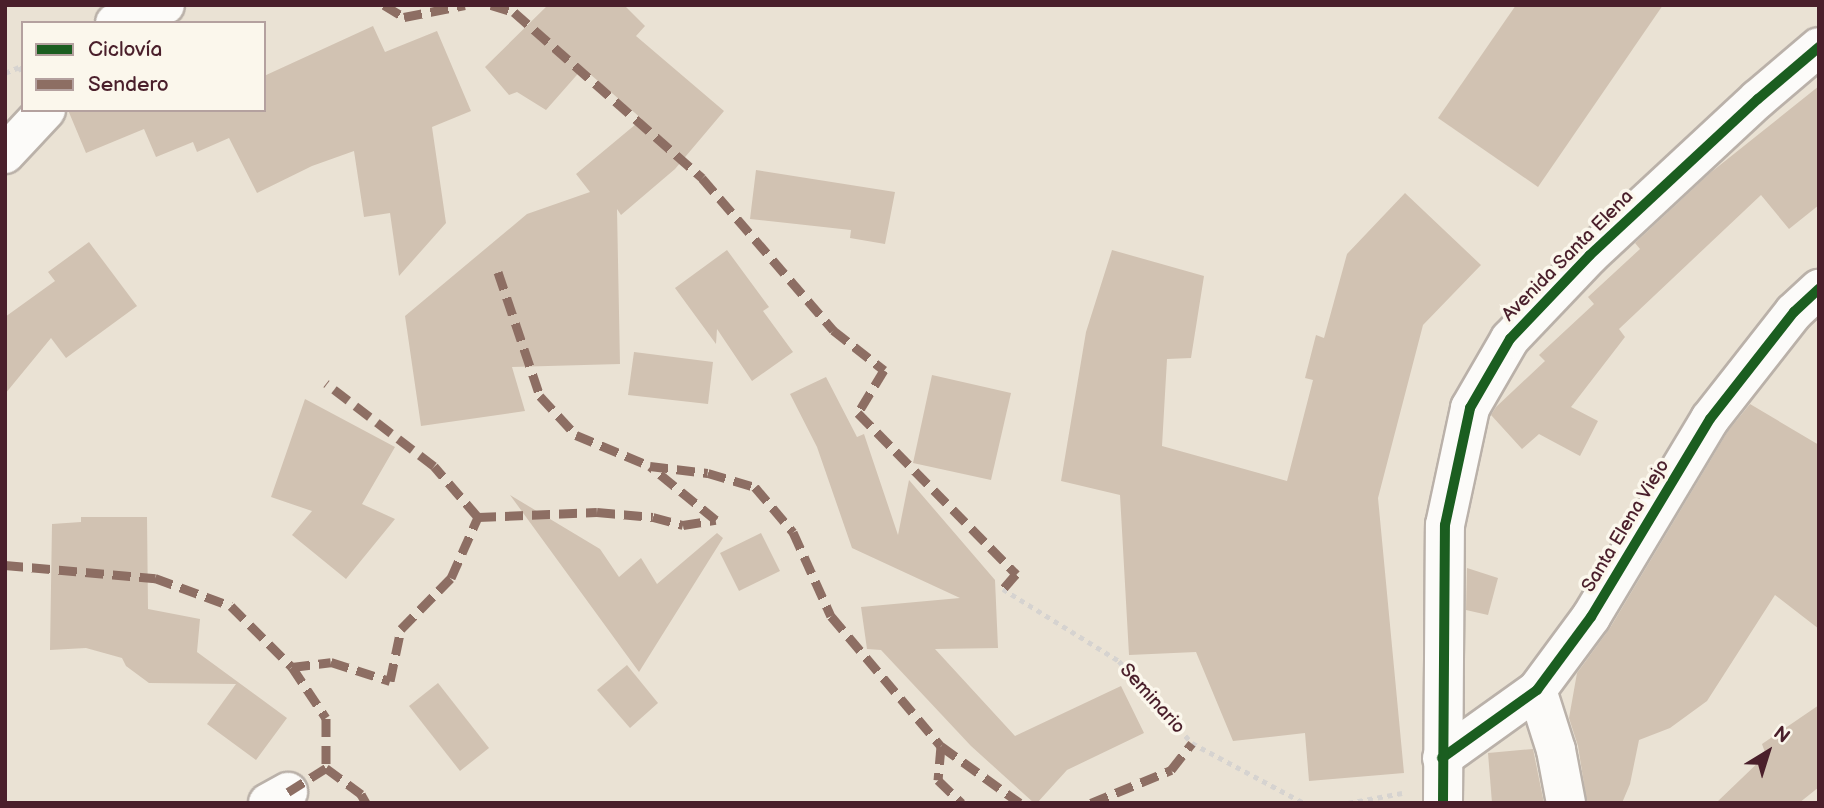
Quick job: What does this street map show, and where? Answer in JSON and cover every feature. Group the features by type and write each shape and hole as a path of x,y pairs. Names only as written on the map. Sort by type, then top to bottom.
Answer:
{"street":[{"path":"96,5 107,21"},
{"path":"121,21 165,5"},
{"name":"Avenida Santa Elena","path":"1442,782 1445,525 1470,408 1510,339 1590,255 1758,99 1819,47"},
{"path":"5,154 44,112"},
{"name":"Santa Elena Viejo","path":"1442,782 1537,690 1591,617 1710,419 1794,312 1819,289"},
{"path":"1537,690 1556,750 1566,803"}],"path":[{"path":"5,73 19,67 21,70"},
{"path":"1348,803 1442,782"}],"building":[{"path":"548,5 624,5 645,26 636,36 724,111 675,169 621,215 617,209 620,364 512,367 525,411 421,426 405,316 527,214 590,192 576,174 642,119 583,68 546,110 517,92 509,95 485,67"},
{"path":"1516,5 1663,5 1538,187 1438,118"},
{"path":"373,26 385,52 437,31 471,111 432,127 446,223 399,276 390,213 364,217 354,151 312,166 257,193 229,138 197,152 193,142 156,157 144,129 86,153 69,112 266,112 266,75"},
{"path":"1819,86 1819,205 1789,229 1761,195 1619,329 1625,337 1571,407 1598,421 1580,456 1539,434 1522,449 1491,415 1496,407 1545,361 1539,355 1594,304 1588,297 1640,249 1635,243 1710,173"},
{"path":"756,170 895,192 885,244 850,238 851,230 750,219"},
{"path":"1405,193 1481,265 1423,325 1378,498 1404,773 1309,781 1305,733 1233,741 1196,652 1129,655 1120,495 1061,481 1086,332 1112,250 1204,276 1191,358 1167,359 1162,446 1287,481 1313,380 1305,378 1316,335 1324,338 1347,254"},
{"path":"89,242 137,306 66,358 51,338 5,394 5,317 55,281 48,272"},
{"path":"727,250 769,307 763,311 793,352 752,381 717,329 716,344 675,288"},
{"path":"634,352 713,362 708,404 628,395"},
{"path":"932,375 1011,393 991,480 913,463"},
{"path":"826,377 857,437 864,434 898,535 909,480 995,580 998,648 935,649 1015,736 1121,686 1144,733 1067,770 1037,803 1034,803 971,746 881,650 867,649 861,607 960,598 852,548 817,447 790,394"},
{"path":"305,399 395,447 362,504 395,519 346,579 292,535 312,511 271,497"},
{"path":"1750,404 1819,445 1819,629 1775,595 1707,701 1670,728 1639,740 1630,784 1622,803 1587,803 1578,746 1569,718 1577,673 1610,628 1728,431"},
{"path":"510,495 600,549 619,577 641,558 657,584 717,533 723,538 639,672"},
{"path":"81,517 147,517 148,609 200,619 197,652 287,718 256,760 207,724 236,684 149,683 126,666 122,658 86,648 50,650 52,524 81,522"},
{"path":"761,533 780,571 739,591 720,553"},
{"path":"1467,568 1498,578 1488,615 1466,610"},
{"path":"627,665 658,703 630,728 597,690"},
{"path":"438,683 489,748 460,771 409,706"},
{"path":"1819,705 1819,787 1799,803 1716,803 1766,755 1762,744"},
{"path":"1533,749 1544,803 1492,803 1488,753"}],"marked path":[{"path":"384,5 404,17 465,5"},
{"path":"491,5 514,12 702,178 833,330 884,370 858,413 1016,574 1003,589"},
{"path":"498,272 540,396 576,435 650,466 708,473 755,487 793,532 831,616 941,746 938,780 962,803"},
{"path":"292,667 331,662 390,681 401,629 451,578 478,517 434,466 326,383"},
{"path":"478,517 597,512 653,517 683,525 716,520 650,466"},
{"path":"5,565 155,578 231,606 292,667 326,718 326,768 288,792"},
{"path":"1091,803 1171,770 1192,743"},
{"path":"941,746 1020,803"},
{"path":"326,768 361,794 366,803"}],"cycle path":[{"path":"1443,803 1445,525 1470,408 1510,339 1590,255 1758,99 1819,47"},
{"path":"1442,758 1537,690 1591,617 1710,419 1794,312 1819,289"}]}
